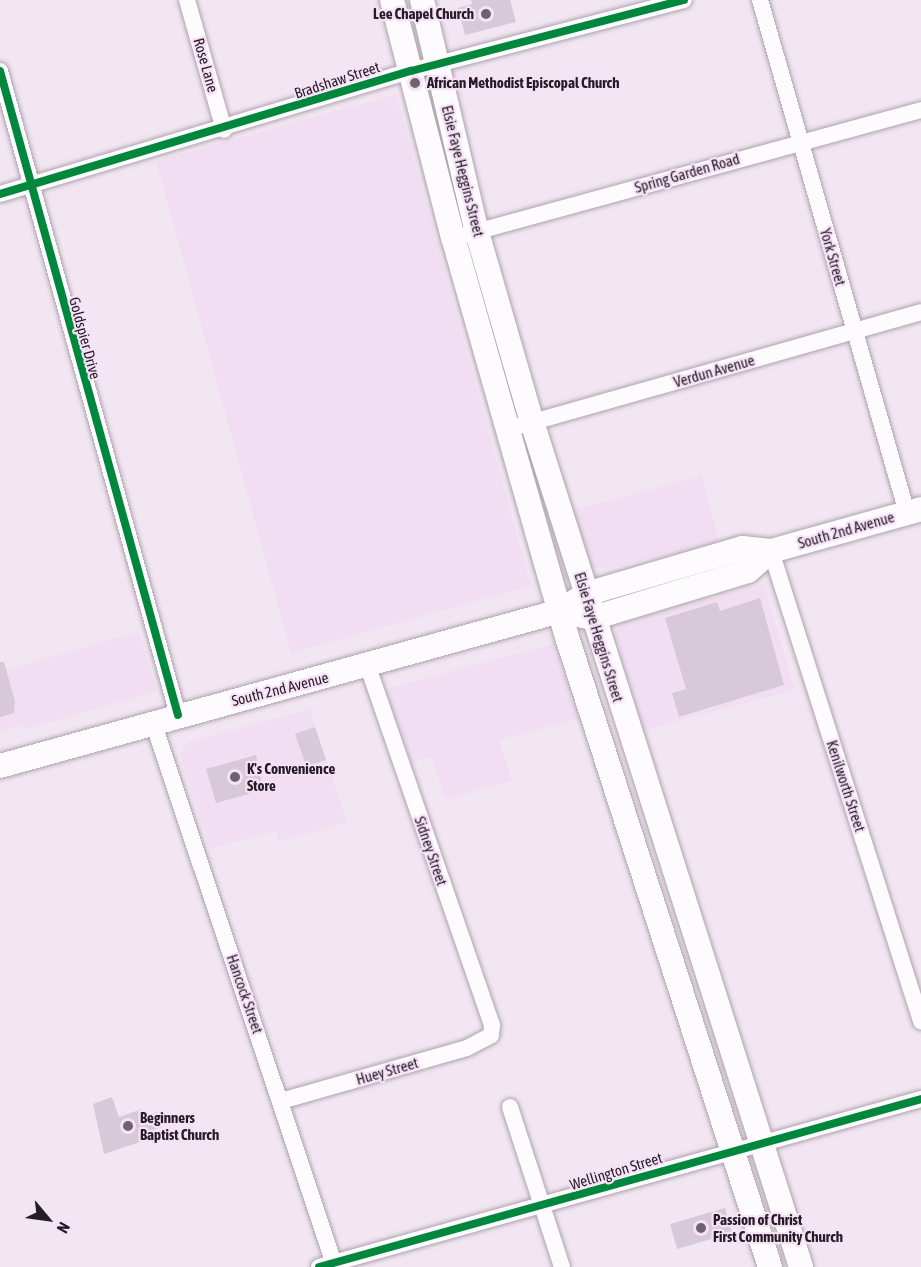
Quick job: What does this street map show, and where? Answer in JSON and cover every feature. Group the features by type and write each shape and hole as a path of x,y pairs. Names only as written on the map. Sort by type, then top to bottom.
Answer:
{"main road":[{"name":"Elsie Faye Heggins Street","path":"392,0 453,237 560,612 601,749 687,1001 770,1267"},
{"name":"Elsie Faye Heggins Street","path":"422,0 477,232 532,422 630,737 801,1267"},
{"name":"South 2nd Avenue","path":"0,766 178,715 368,666 560,612 586,594 742,548 771,551 914,511"},
{"name":"South 2nd Avenue","path":"560,612 593,618 748,571 771,551"},
{"path":"601,749 630,737"}],"street":[{"name":"Rose Lane","path":"187,0 224,130"},
{"name":"Bradshaw Street","path":"0,194 224,130 411,71 684,0"},
{"name":"York Street","path":"760,0 854,332 914,511"},
{"name":"Goldspier Drive","path":"0,71 178,715"},
{"name":"Spring Garden Road","path":"453,237 921,110"},
{"name":"Verdun Avenue","path":"508,429 921,312"},
{"name":"Kenilworth Street","path":"771,551 921,1022"},
{"name":"Sidney Street","path":"368,666 492,1025 491,1035"},
{"name":"Hancock Street","path":"153,722 281,1101 329,1266"},
{"name":"Huey Street","path":"281,1101 467,1048 491,1035"},
{"name":"Wellington Street","path":"329,1266 542,1207 732,1150 921,1099"},
{"path":"510,1107 562,1267"}],"shaded area":[{"path":"396,94 531,586 291,653 156,161"},
{"path":"702,476 720,544 603,569 590,567 573,510"},
{"path":"764,584 795,690 644,730 615,635 622,623"},
{"path":"139,631 157,691 25,730 23,724 0,731 0,672"},
{"path":"553,644 578,719 499,740 512,781 446,799 431,757 411,762 385,689"},
{"path":"310,709 347,823 279,841 275,831 210,849 180,755 188,742"}],"building":[{"name":"Lee Chapel Church","path":"471,0 510,0 516,22 465,35 458,8 472,4"},
{"path":"760,598 784,685 679,717 672,693 686,689 665,618 717,602 720,611"},
{"path":"0,662 4,662 15,701 14,713 0,717"},
{"path":"315,727 326,760 306,766 295,734"},
{"name":"K's Convenience Store","path":"256,755 263,790 216,803 206,769"},
{"name":"Beginners Baptist Church","path":"112,1097 119,1117 142,1109 144,1116 157,1112 162,1127 149,1131 152,1138 104,1154 93,1104"},
{"name":"Passion of Christ First Community Church","path":"725,1208 732,1233 677,1249 670,1224"}],"cycle path":[{"path":"0,194 411,71 684,0"},
{"path":"0,71 178,715"},
{"path":"319,1267 921,1099"}],"place":[{"name":"Lee Chapel Church","path":"486,14"},
{"name":"African Methodist Episcopal Church","path":"415,83"},
{"name":"K's Convenience Store","path":"235,777"},
{"name":"Beginners Baptist Church","path":"128,1126"},
{"name":"Passion of Christ First Community Church","path":"701,1228"}]}
